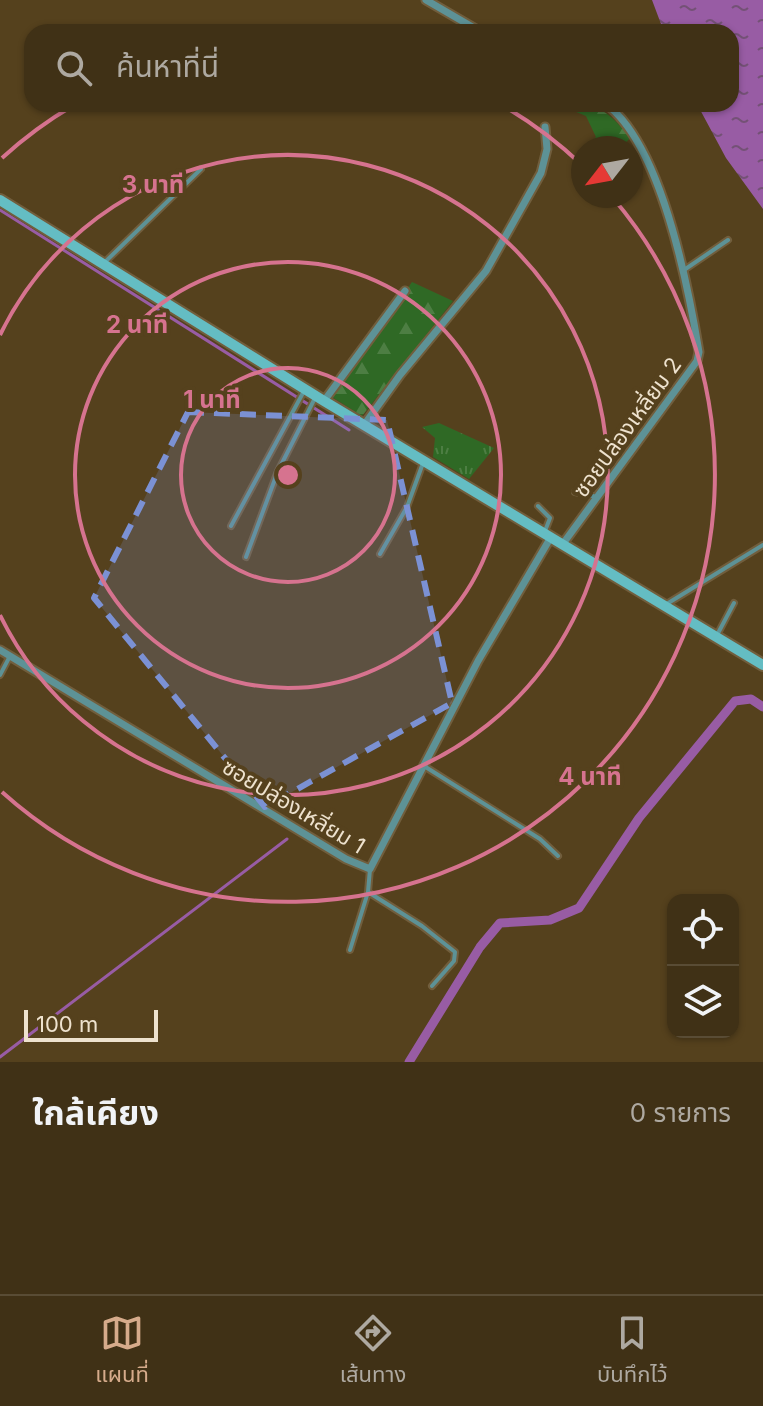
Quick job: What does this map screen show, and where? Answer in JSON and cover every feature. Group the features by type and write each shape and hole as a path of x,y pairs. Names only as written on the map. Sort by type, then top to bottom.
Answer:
{"street":[{"path":"426,0 467,24"},
{"name":"ซอยปล่องเหลี่ยม 2","path":"562,545 697,361 696,337 682,272 659,192 636,140 615,112"},
{"path":"364,425 486,271 541,173 547,149 545,127"},
{"path":"0,200 315,396 715,639 763,665"},
{"path":"315,396 405,291"},
{"name":"ซอยปล่องเหลี่ยม 1","path":"0,650 346,859 370,869 547,535"}],"lane":[{"path":"103,264 201,169"},
{"path":"682,272 728,240"},
{"path":"231,526 315,396"},
{"path":"246,557 278,471 315,396"},
{"path":"380,554 407,507 424,461"},
{"path":"575,492 597,497"},
{"path":"538,506 550,518 547,535"},
{"path":"663,606 763,545"},
{"path":"715,639 734,603"},
{"path":"0,675 10,656"},
{"path":"423,766 540,839 558,856"},
{"path":"350,950 368,892 370,869"},
{"path":"368,892 422,926 455,952 454,961 432,986"}],"highlighted area":[{"path":"188,412 387,420 452,703 265,807 94,598"}],"green space":[{"path":"576,112 604,112 628,136 596,136 586,116"},
{"path":"412,282 453,301 362,416 332,397"},
{"path":"439,423 494,448 469,479 433,457 435,438 422,427"}],"water":[{"path":"652,0 763,0 763,209 726,158 701,112 739,112 739,24 661,24"}],"waterway":[{"path":"0,210 349,430"},
{"path":"409,1062 480,947 500,923 550,920 579,908 639,818 735,701 751,699 763,707"},
{"path":"0,1057 287,839"}]}
